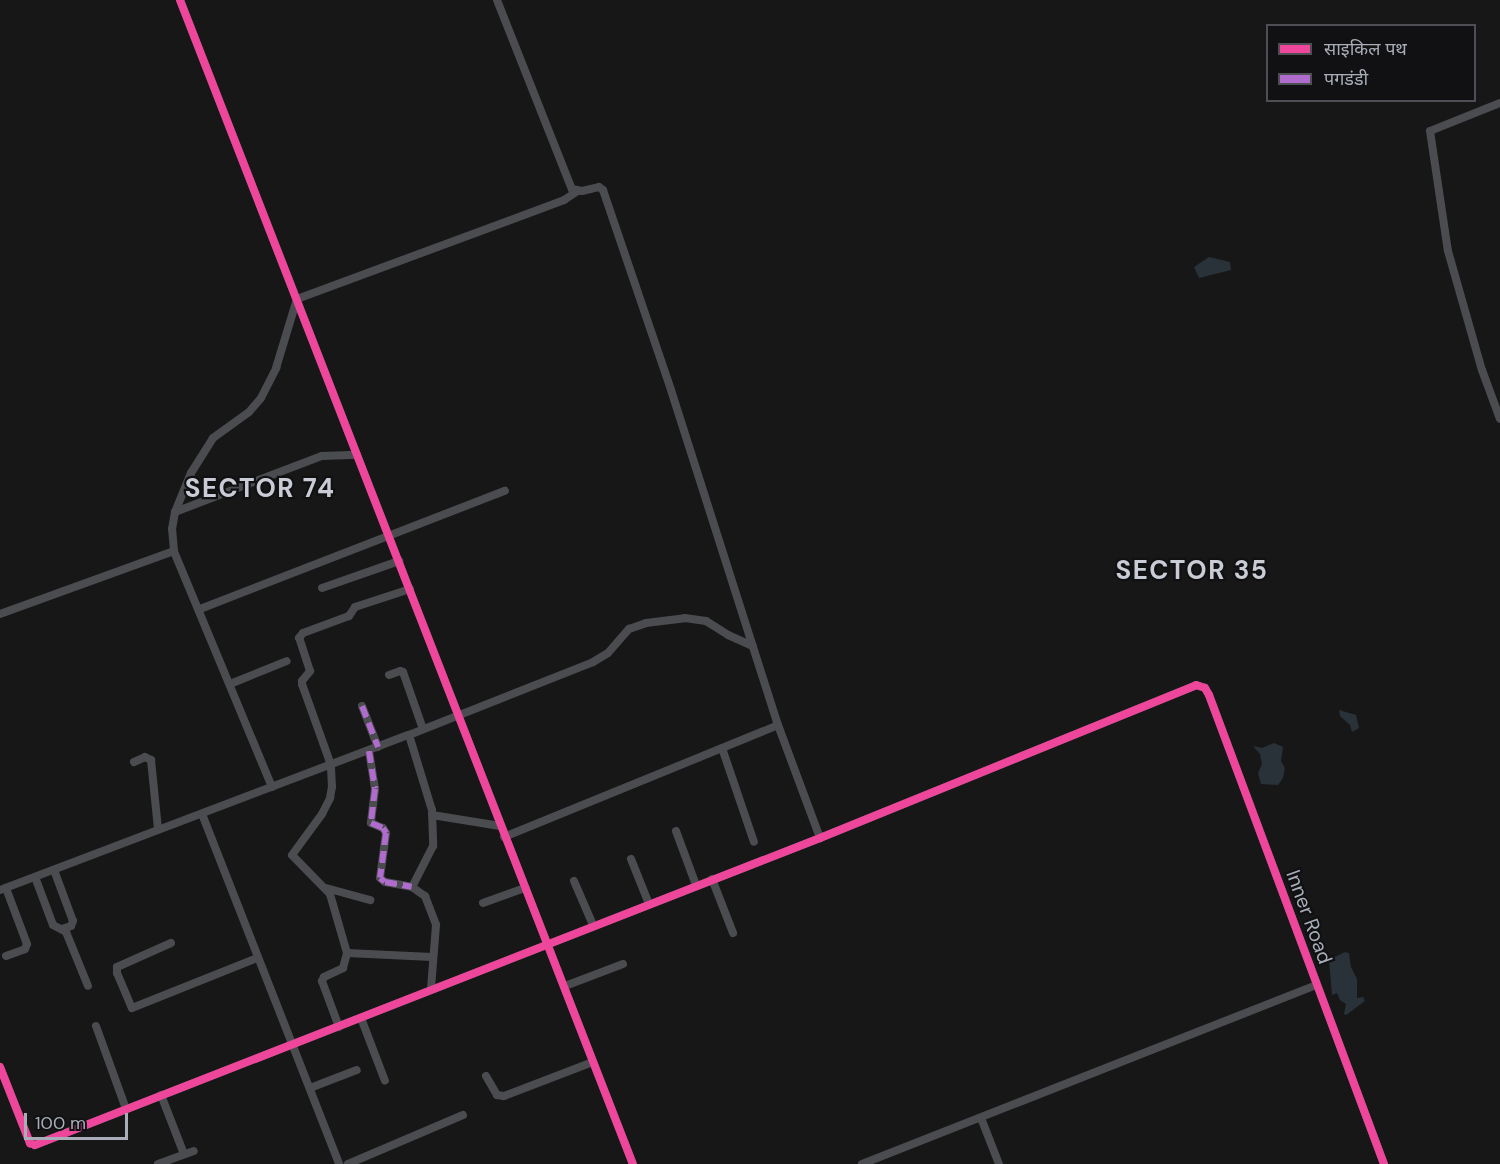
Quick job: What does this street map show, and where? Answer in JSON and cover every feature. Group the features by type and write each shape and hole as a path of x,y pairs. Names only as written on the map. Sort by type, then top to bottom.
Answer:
{"street":[{"path":"180,0 226,123 391,537 504,837 549,943 633,1164"},
{"path":"497,0 568,181 572,189 578,191"},
{"path":"1500,103 1430,131 1448,251 1482,370 1500,419"},
{"path":"0,1067 32,1145 820,838 778,725 603,190 596,187 578,191 564,200 297,299"},
{"path":"272,787 174,551 172,529 175,512 190,473 213,438 249,412 261,398 276,368 297,299"},
{"path":"175,512 322,456 357,455"},
{"path":"200,609 505,491"},
{"path":"0,614 174,551"},
{"path":"322,588 399,561"},
{"path":"339,1027 322,981 324,977 344,968 347,953 330,894 292,855 330,798 331,765 302,684 310,672 299,638 303,633 350,616 355,607 410,589"},
{"path":"6,956 25,949 27,944 3,889 369,751 593,662 608,653 629,629 646,623 685,618 706,621 732,637 753,646"},
{"path":"230,684 287,661"},
{"path":"389,675 403,672 423,729"},
{"name":"Inner Road","path":"820,838 1061,738 1193,685 1199,685 1209,695 1384,1164"},
{"path":"362,706 378,747"},
{"path":"504,837 778,725"},
{"path":"409,735 432,815 433,846 412,887"},
{"path":"722,748 754,842"},
{"path":"369,751 375,789 371,823 383,828 386,833 380,878 385,882 412,887 423,892 435,920 436,930 431,989"},
{"path":"134,762 146,757 151,760 158,829"},
{"path":"202,814 339,1164"},
{"path":"432,815 500,826"},
{"path":"676,831 696,885"},
{"path":"631,859 649,904"},
{"path":"54,870 73,919 71,926 62,929"},
{"path":"35,877 53,925 66,932 88,986"},
{"path":"712,879 733,933"},
{"path":"574,881 593,925"},
{"path":"326,888 370,900"},
{"path":"483,903 525,888"},
{"path":"171,943 117,967 117,973 132,1008 257,958"},
{"path":"347,953 432,957"},
{"path":"565,986 623,964"},
{"path":"862,1164 1316,985"},
{"path":"361,1017 385,1081"},
{"path":"96,1026 126,1109"},
{"path":"486,1076 497,1095 504,1096 593,1062"},
{"path":"310,1088 357,1070"},
{"path":"161,1095 184,1154"},
{"path":"348,1164 463,1115"},
{"path":"981,1118 999,1164"},
{"path":"158,1164 194,1151"}],"shaded area":[{"path":"1209,257 1230,262 1231,270 1199,278 1194,267"},
{"path":"1339,710 1356,715 1359,728 1352,732 1350,725 1340,716"},
{"path":"1274,743 1283,747 1281,761 1285,768 1283,778 1278,785 1261,784 1258,773 1262,764 1260,754 1253,746 1262,748"},
{"path":"1345,952 1349,953 1351,967 1357,979 1357,998 1363,997 1365,1001 1346,1015 1344,1014 1346,1004 1340,1000 1337,993 1332,995 1329,960"}],"marked path":[{"path":"362,706 378,747"},
{"path":"369,751 375,789 371,823 383,828 386,833 380,878 385,882 412,887"}],"cycle path":[{"path":"180,0 633,1164"},
{"path":"0,1067 30,1143 35,1145 820,838 1196,685 1205,688 1209,695 1384,1164"}],"district":[{"name":"SECTOR 74","path":"260,489"},
{"name":"SECTOR 35","path":"1192,571"}]}
